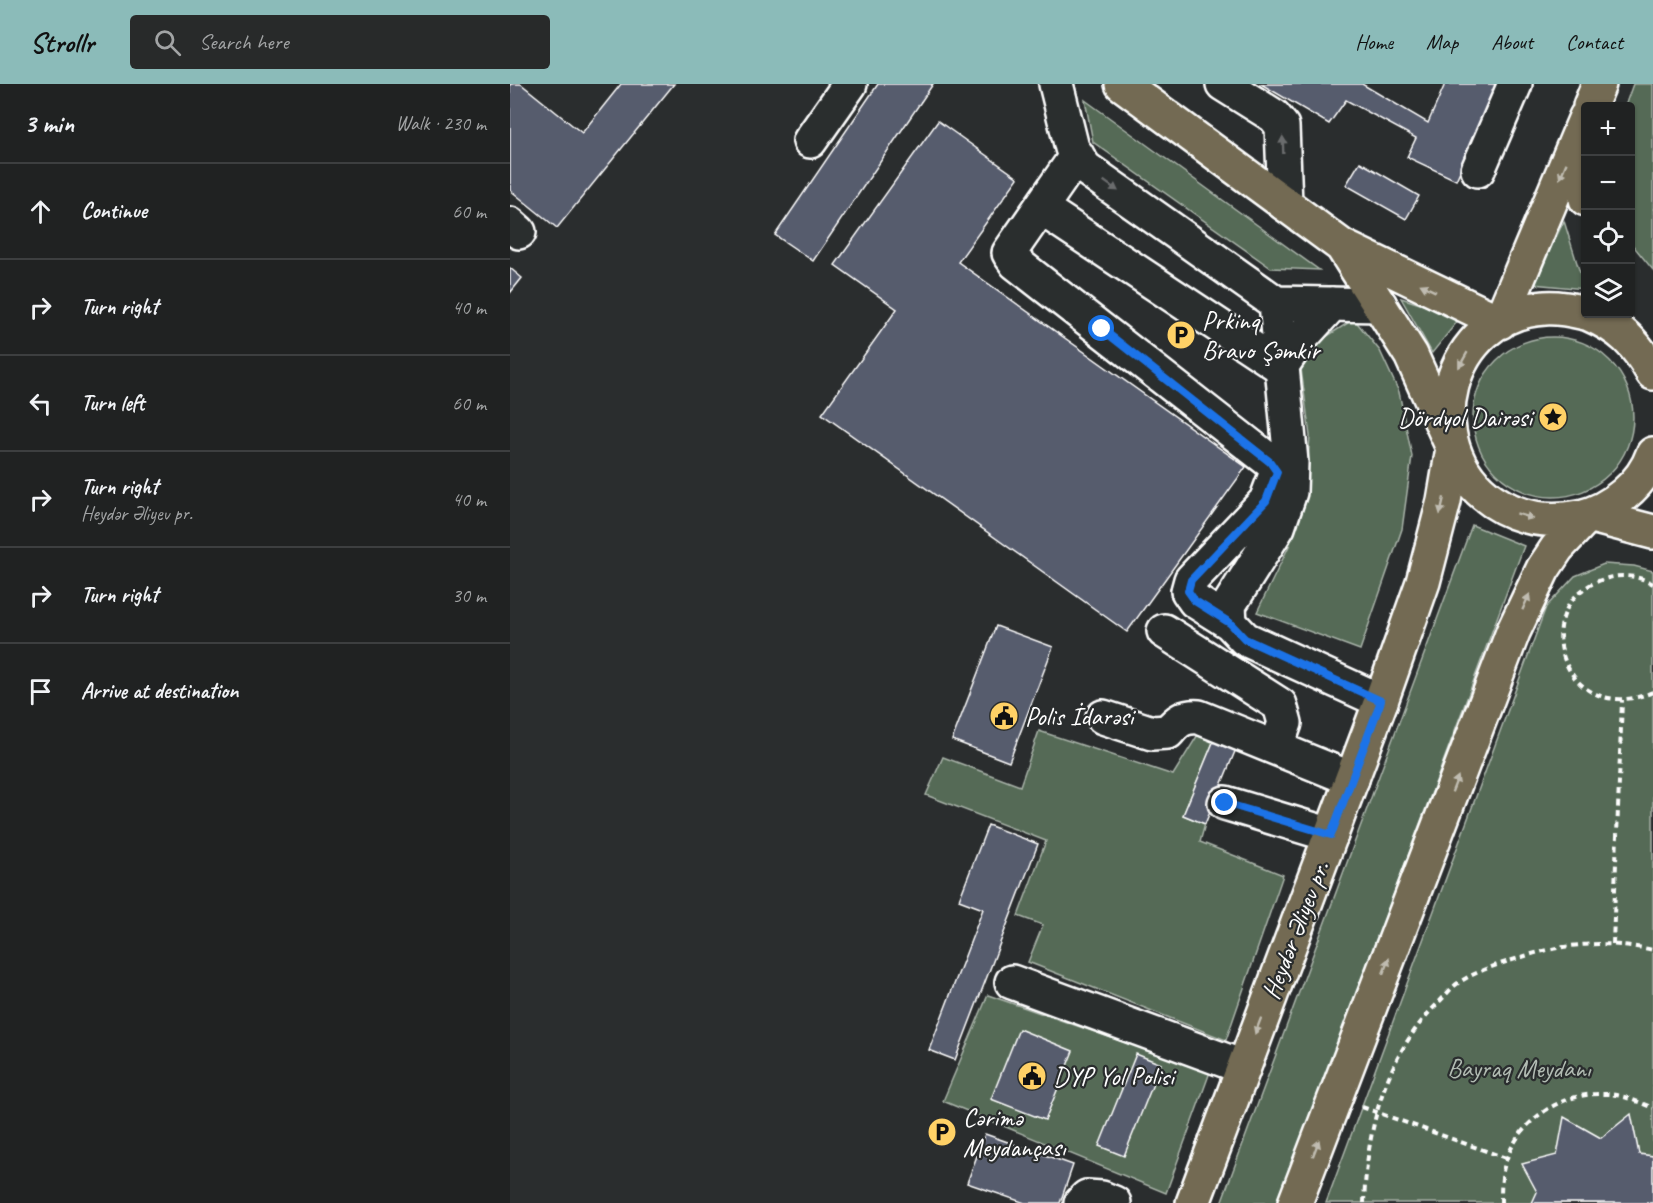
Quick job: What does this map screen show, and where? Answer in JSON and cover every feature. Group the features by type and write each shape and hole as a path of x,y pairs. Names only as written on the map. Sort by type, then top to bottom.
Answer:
{"main road":[{"path":"1122,84 1342,246 1500,322"},
{"path":"1500,322 1581,129"},
{"path":"1342,246 1411,355 1465,473 1483,494 1506,510 1533,519 1561,520 1588,515 1608,506 1626,493 1640,477 1653,454"},
{"path":"1453,448 1448,400 1454,377 1470,349 1480,337 1500,322 1521,313 1543,308 1566,308 1581,312"},
{"path":"1598,318 1627,336 1642,353 1653,373"},
{"path":"1627,318 1653,373"},
{"name":"Heydər Əliyev pr.","path":"1193,1203 1381,701 1423,582 1444,501 1453,448"},
{"path":"1588,515 1653,532"},
{"path":"1295,1203 1513,632 1543,569 1557,548 1588,515"}],"lane":[{"path":"810,141 850,84"},
{"path":"1056,84 1072,148 1085,168 1276,303 1380,305"},
{"path":"1223,84 1274,116 1282,126 1284,204"},
{"path":"1478,170 1515,84"},
{"path":"1077,155 1009,253 1016,263 1270,462 1277,472 1266,501 1191,580 1188,591 1195,601 1230,623 1245,639 1381,701"},
{"path":"1041,208 1281,367"},
{"path":"1230,623 1229,605 1278,527 1290,492 1291,462 1276,303"},
{"path":"1281,367 1300,339 1332,304"},
{"path":"1164,631 1280,705 1286,723 1276,748"},
{"path":"1103,717 1152,733 1168,732 1176,722 1186,716 1199,717 1352,779"},
{"path":"1225,803 1331,835"},
{"path":"1012,982 1243,1067"},
{"path":"1081,1203 1087,1197 1102,1198 1114,1203"}],"path":[{"path":"1653,584 1631,576 1614,576 1598,580 1583,590 1572,602 1563,616 1560,633 1561,650 1566,666 1576,680 1589,691 1605,698 1622,700 1638,698 1653,692"},
{"path":"1613,944 1622,700"},
{"path":"1364,1203 1366,1163 1376,1112 1401,1050 1423,1017 1457,984 1483,969 1571,944 1629,944 1653,950"},
{"path":"1501,1203 1500,1182 1506,1158 1518,1136 1535,1118 1556,1104 1580,1096 1605,1094 1630,1098 1653,1108"},
{"path":"1336,1097 1506,1158"}],"green space":[{"path":"1633,84 1653,84 1653,270 1635,248 1635,102 1626,102"},
{"path":"1085,100 1319,270 1271,268 1093,142"},
{"path":"1564,221 1581,276 1581,289 1533,284"},
{"path":"1401,298 1461,317 1432,353"},
{"path":"1354,319 1380,351 1399,392 1412,456 1402,529 1360,650 1257,612 1289,546 1305,496 1310,436 1299,354"},
{"name":"Dördyol Dairəsi","path":"1553,337 1569,338 1584,343 1610,360 1627,386 1632,401 1632,433 1627,448 1610,474 1584,491 1569,496 1553,497 1537,496 1522,491 1496,474 1479,448 1474,433 1473,417 1474,401 1479,386 1496,360 1522,343 1537,338"},
{"path":"1472,525 1524,546 1278,1203 1221,1203"},
{"name":"Bayraq Meydanı","path":"1604,564 1634,566 1653,571 1653,1203 1326,1203 1546,607 1575,576"},
{"path":"1039,731 1173,775 1199,733 1214,740 1183,815 1205,824 1200,842 1283,875 1226,1040 1028,962 1043,925 1018,916 1046,841 926,795 943,757 1020,786"},
{"path":"988,995 1210,1072 1166,1193 943,1101"}],"building":[{"path":"510,84 521,84 582,133 621,84 674,84 557,228 510,190"},
{"path":"878,84 933,84 813,261 775,235"},
{"path":"1261,84 1362,84 1428,123 1445,84 1499,84 1456,180 1407,157 1416,138 1346,100 1329,124"},
{"path":"938,121 1018,178 958,262 1246,467 1127,632 822,414 897,309 835,265"},
{"path":"1360,162 1419,196 1406,219 1346,185"},
{"path":"510,268 522,278 510,293"},
{"path":"996,626 1053,647 1009,762 952,740"},
{"path":"1214,740 1236,749 1205,824 1183,815"},
{"path":"988,825 1038,844 955,1060 929,1050 983,909 959,900"},
{"path":"1019,1029 1073,1051 1045,1120 991,1099"},
{"path":"1136,1054 1161,1064 1124,1156 1099,1146"},
{"path":"1631,1114 1639,1154 1653,1156 1653,1203 1532,1203 1537,1192 1522,1164 1557,1155 1564,1117 1601,1138"},
{"path":"985,1134 1073,1165 1060,1203 1025,1203 967,1183"}],"place":[{"name":"Prkinq Bravo Şəmkir","path":"1181,335"},
{"name":"Dördyol Dairəsi","path":"1553,417"},
{"name":"Polis İdarəsi","path":"1004,716"},
{"name":"DYP Yol Polisi","path":"1032,1076"},
{"name":"Cərimə Meydançası","path":"942,1132"}],"route":[{"path":"1102,329 1270,462 1277,472 1266,501 1191,580 1188,591 1195,601 1230,623 1245,639 1381,701 1331,835 1225,803"}]}
